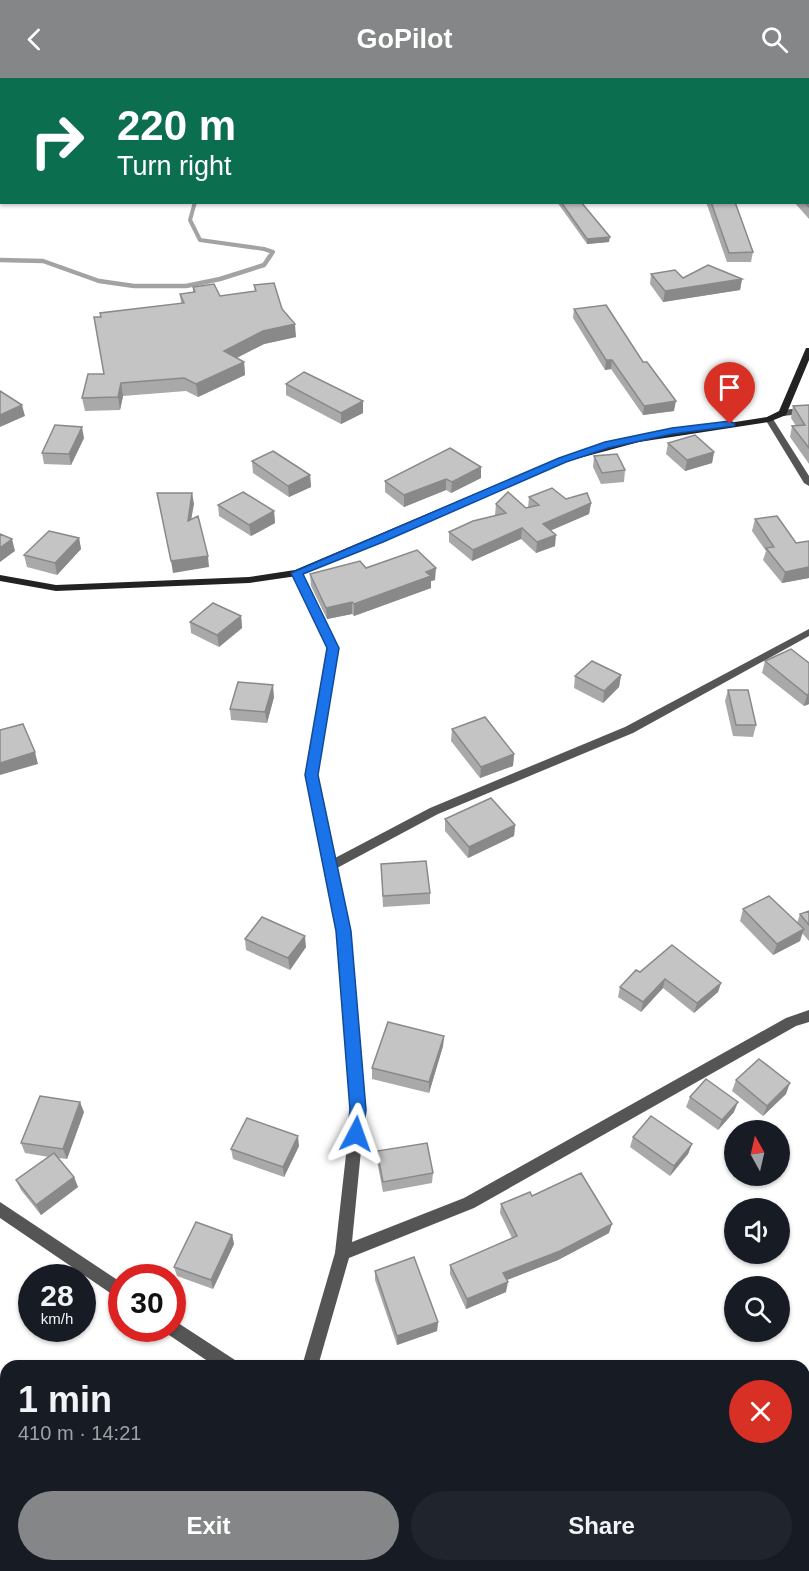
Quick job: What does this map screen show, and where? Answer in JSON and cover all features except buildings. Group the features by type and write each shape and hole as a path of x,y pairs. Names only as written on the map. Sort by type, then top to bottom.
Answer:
{"street":[{"path":"783,413 809,350"},
{"path":"0,578 56,588 249,580 297,573 379,540 562,460 605,446 672,431 769,419 783,413 809,410"},
{"path":"769,419 809,483"},
{"path":"297,573 333,648 312,775 344,931 358,1110 343,1253 312,1360"},
{"path":"330,866 434,811 629,730 809,632"},
{"path":"343,1253 469,1203 791,1022 809,1016"},
{"path":"0,1209 108,1283"},
{"path":"186,1337 221,1360"}],"waterway":[{"path":"194,204 190,220 200,240 264,249 273,252 269,258"},
{"path":"0,260 43,261 99,281 134,286 186,286 220,279 264,265 270,256"}],"route":[{"path":"356,1134 358,1110 344,931 312,775 333,648 297,573 379,540 562,460 605,446 672,431 730,424"}]}
